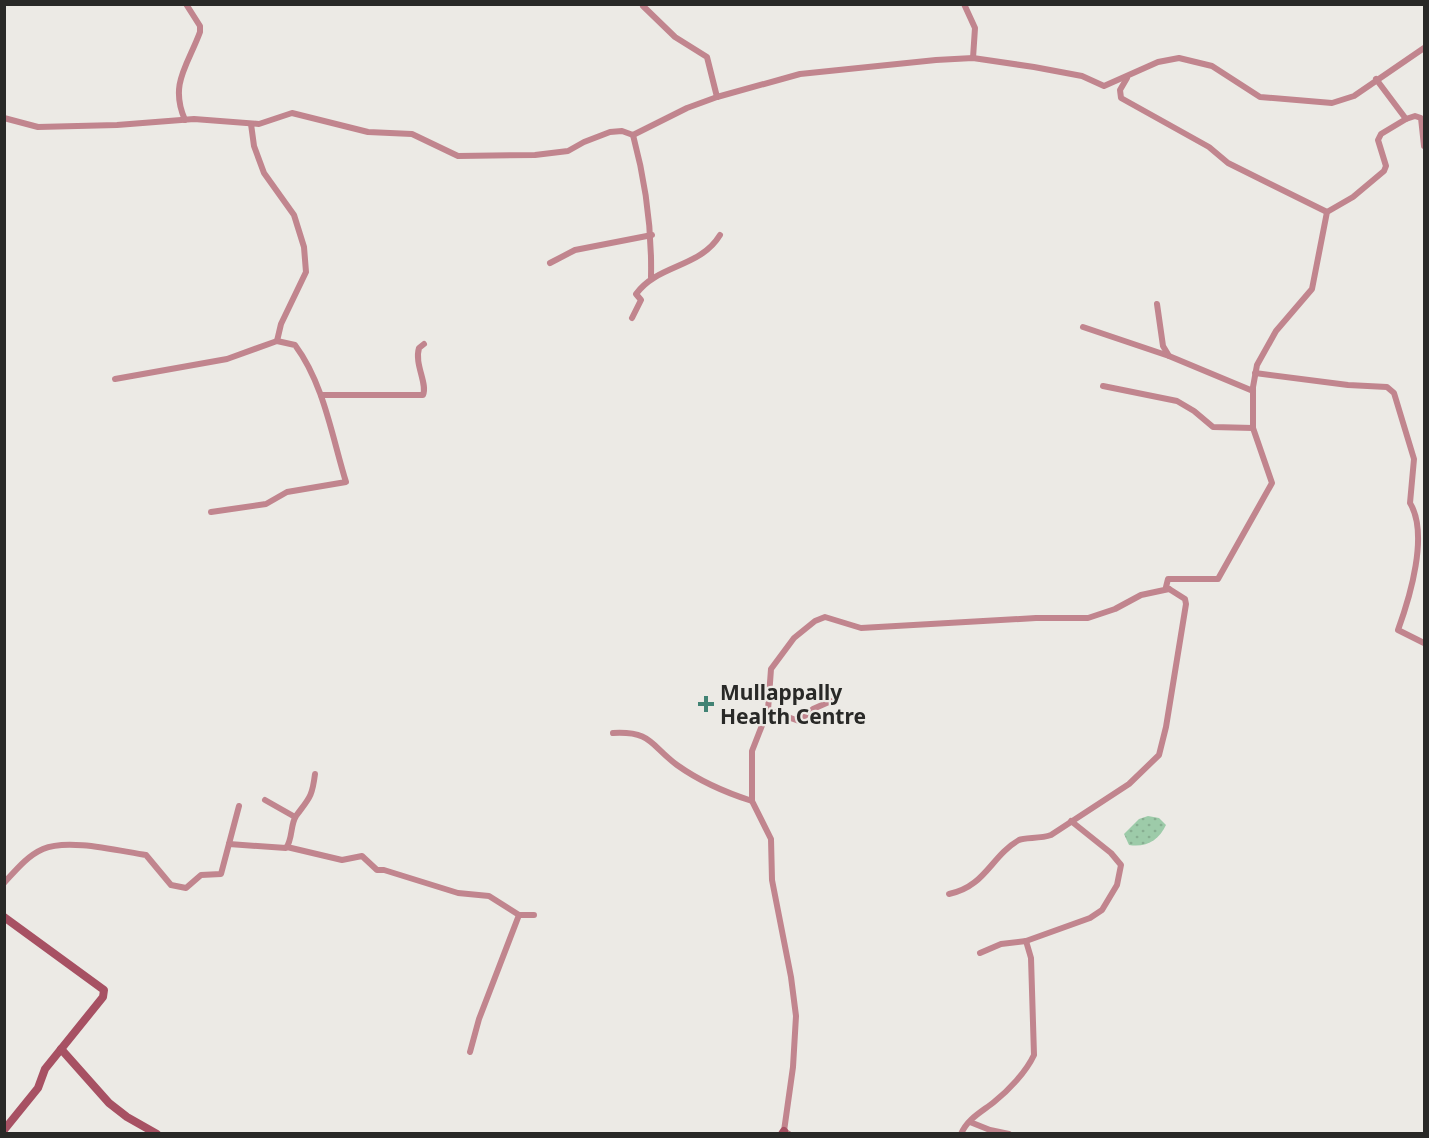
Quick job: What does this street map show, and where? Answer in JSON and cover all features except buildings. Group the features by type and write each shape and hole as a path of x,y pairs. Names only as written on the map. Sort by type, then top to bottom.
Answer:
{"main road":[{"path":"4,917 104,990 103,997 45,1068 38,1088 15,1120 4,1130"},
{"path":"61,1048 109,1103 127,1117 157,1134"}],"street":[{"path":"185,120 178,105 177,91 182,73 200,32 200,26 186,4"},
{"path":"964,4 975,28 973,58"},
{"path":"643,6 675,38 707,57 717,97"},
{"path":"4,118 38,127 185,120 264,124 292,113 368,132 412,134 447,153 472,157 568,152 584,142 610,132 622,131 633,135 687,108 717,97 800,74 973,58 1082,76 1104,86 1127,78 1158,62 1179,57 1212,66 1260,98 1325,103 1354,96 1425,48"},
{"path":"1127,78 1120,90 1121,98 1209,147 1228,163 1327,212"},
{"path":"1376,79 1406,118"},
{"path":"949,894 958,892 982,879 1005,850 1021,839 1038,840 1051,835 1129,784 1159,755 1166,727 1186,604 1182,595 1166,587 1168,579 1218,579 1272,483 1253,428 1255,373 1266,346 1312,289 1327,212 1353,197 1384,171 1386,166 1378,140 1381,134 1406,118 1415,116 1421,118 1424,146"},
{"path":"251,124 254,146 264,173 294,215 304,247 306,272 281,324 277,341"},
{"path":"633,135 645,178 652,235 651,277"},
{"path":"550,263 575,250 652,235"},
{"path":"632,318 640,300 636,294 651,277 692,262 712,249 720,235"},
{"path":"1157,304 1163,346 1169,356"},
{"path":"1083,327 1169,356 1253,391"},
{"path":"115,379 227,358 277,341 295,345 303,356 321,395 345,483 287,492 266,504 211,512"},
{"path":"321,395 423,395 425,389 416,358 419,348 424,344"},
{"path":"1255,373 1348,385 1387,387 1394,393 1414,459 1410,503 1418,512 1421,556 1415,583 1398,630 1425,643"},
{"path":"1103,386 1176,401 1194,411 1213,428 1253,428"},
{"path":"785,1133 796,1016 772,880 771,839 752,801 752,751 768,710 771,669 794,638 815,621 825,617 861,628 1025,618 1088,618 1115,609 1141,596 1170,589"},
{"path":"768,710 799,721 813,709 831,701"},
{"path":"614,732 633,732 646,737 677,765 733,795 752,801"},
{"path":"287,847 295,817 307,804 313,789 315,774"},
{"path":"265,800 295,817"},
{"path":"4,883 22,863 44,849 60,845 146,855 171,885 186,888 201,875 221,874 239,806"},
{"path":"981,953 1001,944 1026,941 1090,918 1101,910 1117,885 1121,873 1118,860 1071,821"},
{"path":"229,844 287,847 342,860 362,856 377,870 458,893 489,896 519,915 534,915"},
{"path":"470,1052 479,1018 519,915"},
{"path":"961,1134 982,1108 993,1103 1029,1066 1034,1055 1032,975 1026,941"},
{"path":"970,1122 1008,1134"}],"green space":[{"path":"1148,816 1159,818 1166,825 1163,830 1151,842 1135,846 1129,845 1124,834 1139,819"}],"place":[{"name":"Mullappally Health Centre","path":"706,704"}]}
